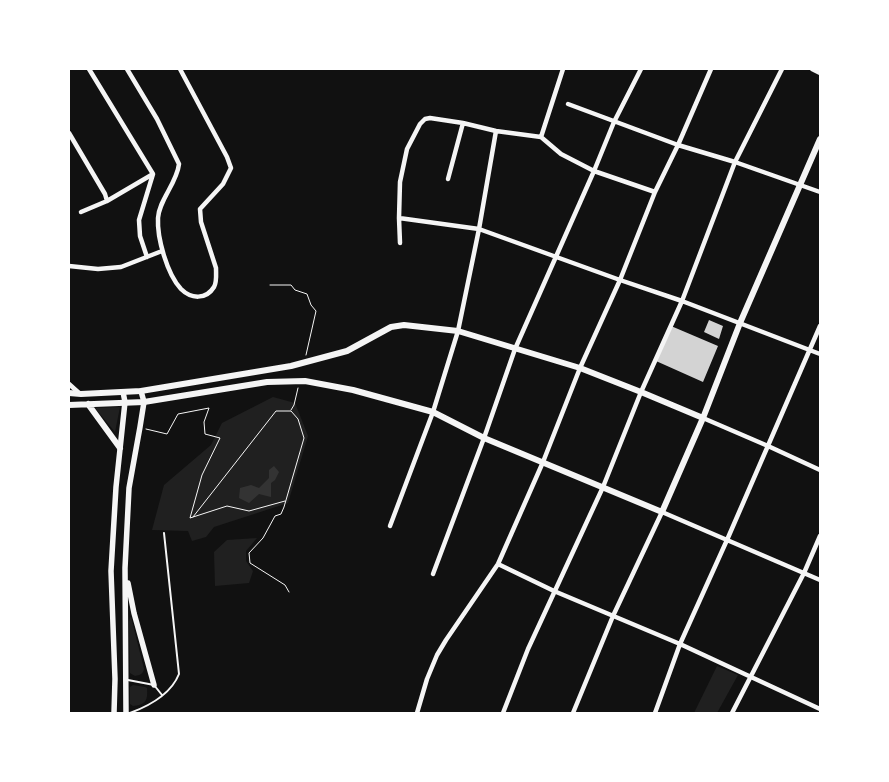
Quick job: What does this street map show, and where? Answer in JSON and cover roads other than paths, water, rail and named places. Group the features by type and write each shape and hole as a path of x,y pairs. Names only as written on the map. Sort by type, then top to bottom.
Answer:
{"main road":[{"path":"69,405 144,402 267,382 305,381 353,390 433,412 484,438 662,512 703,418 740,323 820,138"},
{"path":"69,393 141,391 291,366 347,351 391,327 404,326 458,332 580,368 703,418"},
{"path":"88,404 120,448"}],"street":[{"path":"89,69 154,174 139,220 140,236 147,257"},
{"path":"127,69 157,119 179,164 158,218 162,251 172,277 182,290 198,298 207,294 214,287 216,276 216,268 201,222 200,209 223,184 231,168 180,69"},
{"path":"541,137 563,69"},
{"path":"433,574 515,349 614,122 641,69"},
{"path":"416,713 437,655 498,564 543,462 580,368 620,280 655,192 711,69"},
{"path":"503,713 528,649 603,487 641,392 682,301 736,162 782,69"},
{"path":"812,69 820,73"},
{"path":"568,104 678,145 736,162 820,192"},
{"path":"400,243 400,182 407,149 420,124 430,118 496,131 541,137 561,154 594,171 655,192"},
{"path":"448,179 463,123"},
{"path":"390,526 433,412 458,332 479,229 496,131"},
{"path":"69,133 105,194 107,201"},
{"path":"81,212 107,201 154,174"},
{"path":"399,218 479,229 556,258 682,301 820,354"},
{"path":"69,266 98,269 121,266 162,251"},
{"path":"655,713 680,644 820,326"},
{"path":"69,384 81,394"},
{"path":"126,713 126,568 129,488 144,402 141,391"},
{"path":"114,713 115,679 111,571 116,487 125,402 123,392"},
{"path":"703,418 820,470"},
{"path":"116,487 129,488"},
{"path":"573,713 613,616 662,512 820,580"},
{"path":"732,713 804,573 820,536"},
{"path":"498,564 554,591 680,644 820,709"},
{"path":"126,568 134,614 154,685"}],"lane":[{"path":"130,713 145,708 162,696 175,683 179,674 164,533"},
{"path":"115,679 126,679 154,685 162,696"}]}
